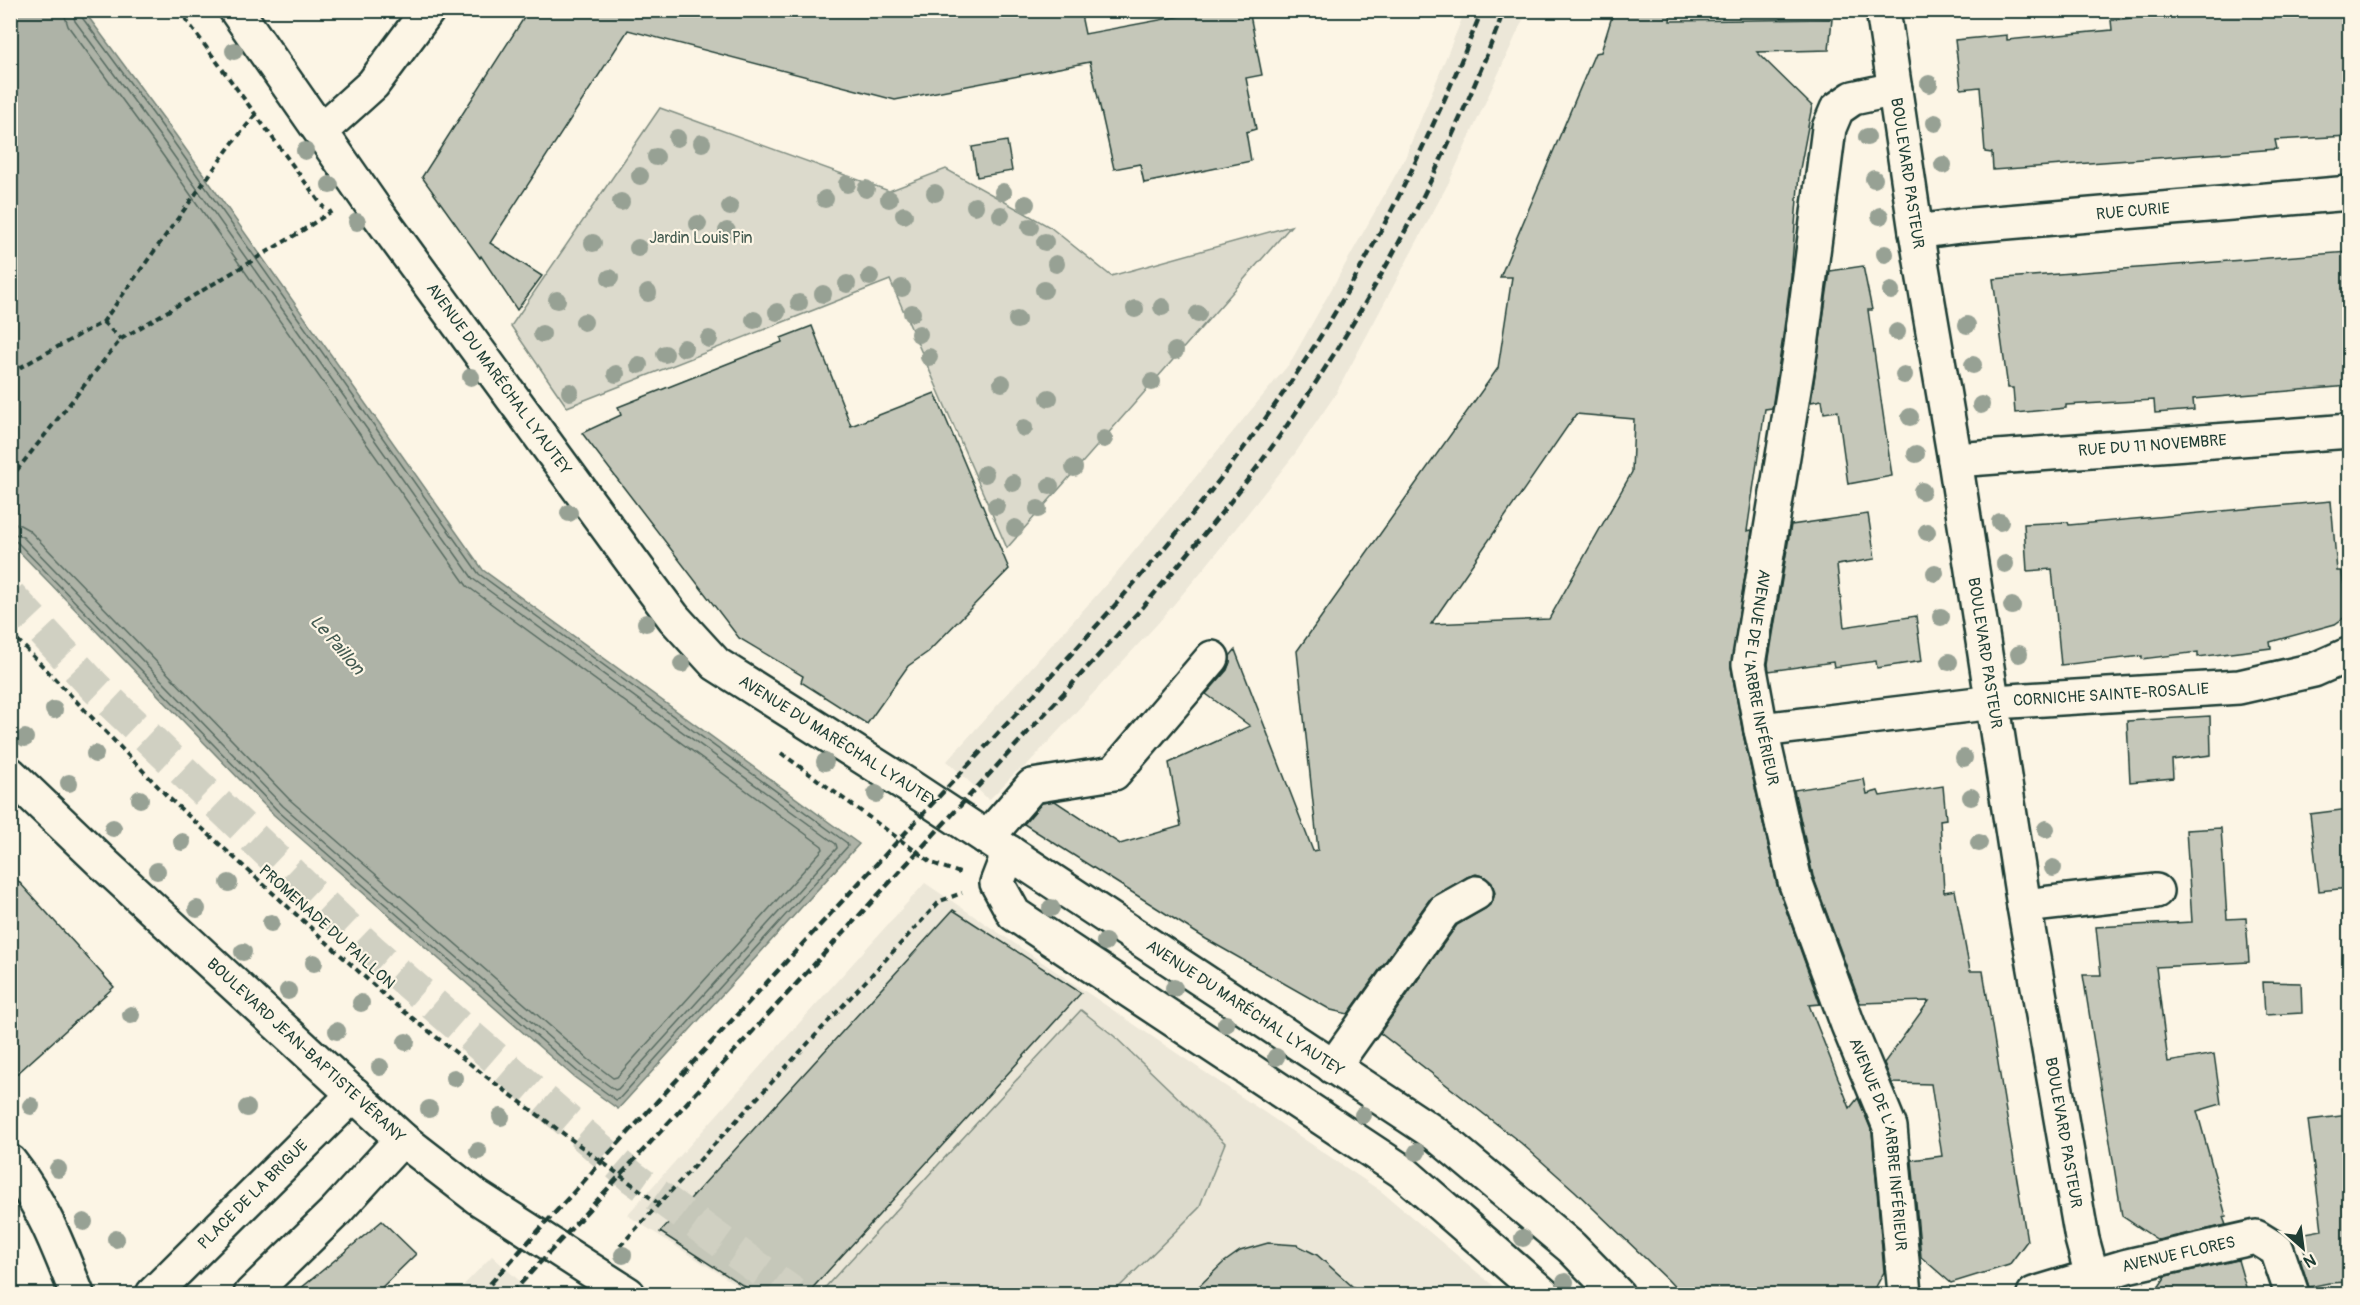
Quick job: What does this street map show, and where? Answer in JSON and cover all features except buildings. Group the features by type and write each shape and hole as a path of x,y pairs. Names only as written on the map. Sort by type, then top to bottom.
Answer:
{"street":[{"name":"AVENUE DU MARÉCHAL LYAUTEY","path":"236,10 322,130 378,214 674,618 716,664 998,845 1437,1135 1571,1247 1617,1294"},
{"path":"322,130 373,84 428,10"},
{"name":"BOULEVARD PASTEUR","path":"1883,10 1916,232 1994,702 2024,906 2080,1228 2095,1286"},
{"name":"AVENUE DE L'ARBRE INFÉRIEUR","path":"1895,89 1853,98 1837,109 1829,128 1801,346 1749,664 1761,730 1795,881 1848,1025 1890,1126 1905,1294"},
{"name":"RUE CURIE","path":"1916,232 1972,225 2349,193"},
{"name":"RUE DU 11 NOVEMBRE","path":"1955,460 2349,431"},
{"name":"CORNICHE SAINTE-ROSALIE","path":"1761,730 1994,702 2239,687 2314,670 2349,654"},
{"path":"1212,658 1114,773 1032,786 998,845 997,883 1014,914 1402,1171 1543,1294"},
{"name":"BOULEVARD JEAN-BAPTISTE VÉRANY","path":"10,774 140,898 402,1139 477,1197 628,1294"},
{"path":"2024,906 2156,891"},
{"path":"1333,1067 1444,911 1476,893"},
{"name":"PLACE DE LA BRIGUE","path":"153,1294 354,1094"},
{"path":"251,1294 336,1211 402,1139"},
{"path":"10,1162 21,1175 49,1226 77,1294"},
{"name":"AVENUE FLORES","path":"2034,1294 2095,1286 2127,1266 2256,1237 2277,1250 2292,1294"}],"path":[{"path":"10,373 104,322 231,145 256,114"},
{"path":"10,479 121,339 297,234 328,213"},
{"path":"104,322 121,339"},
{"name":"PROMENADE DU PAILLON","path":"10,632 169,798 392,1002 488,1078 659,1204"},
{"path":"595,1273 940,901 974,888 997,883"}],"shaded area":[{"path":"1465,11 1527,11 1449,182 1335,395 1294,455 1159,622 1026,766 1016,772 989,800 947,761 1112,578 1290,363 1405,158"},
{"path":"925,883 1382,1192 1503,1294 751,1294 627,1215"},
{"path":"492,1256 534,1294 455,1294"}],"green space":[{"name":"Jardin Louis Pin","path":"660,108 889,191 946,169 1050,227 1111,276 1291,226 1007,548 890,280 567,407 511,326"},
{"path":"1081,1010 1114,1036 1225,1143 1199,1208 1112,1294 819,1294"}],"water":[{"name":"Le Paillon","path":"11,10 84,11 175,134 483,570 859,844 618,1109 574,1077 274,815 11,543"}],"tunnel":[{"path":"10,596 95,687 371,950 632,1177 794,1294"}],"railway":[{"path":"481,1294 1089,635 1226,472 1308,356 1358,273 1424,143 1482,10"},
{"path":"511,1294 1143,607 1239,491 1305,399 1371,293 1430,183 1504,10"}]}
